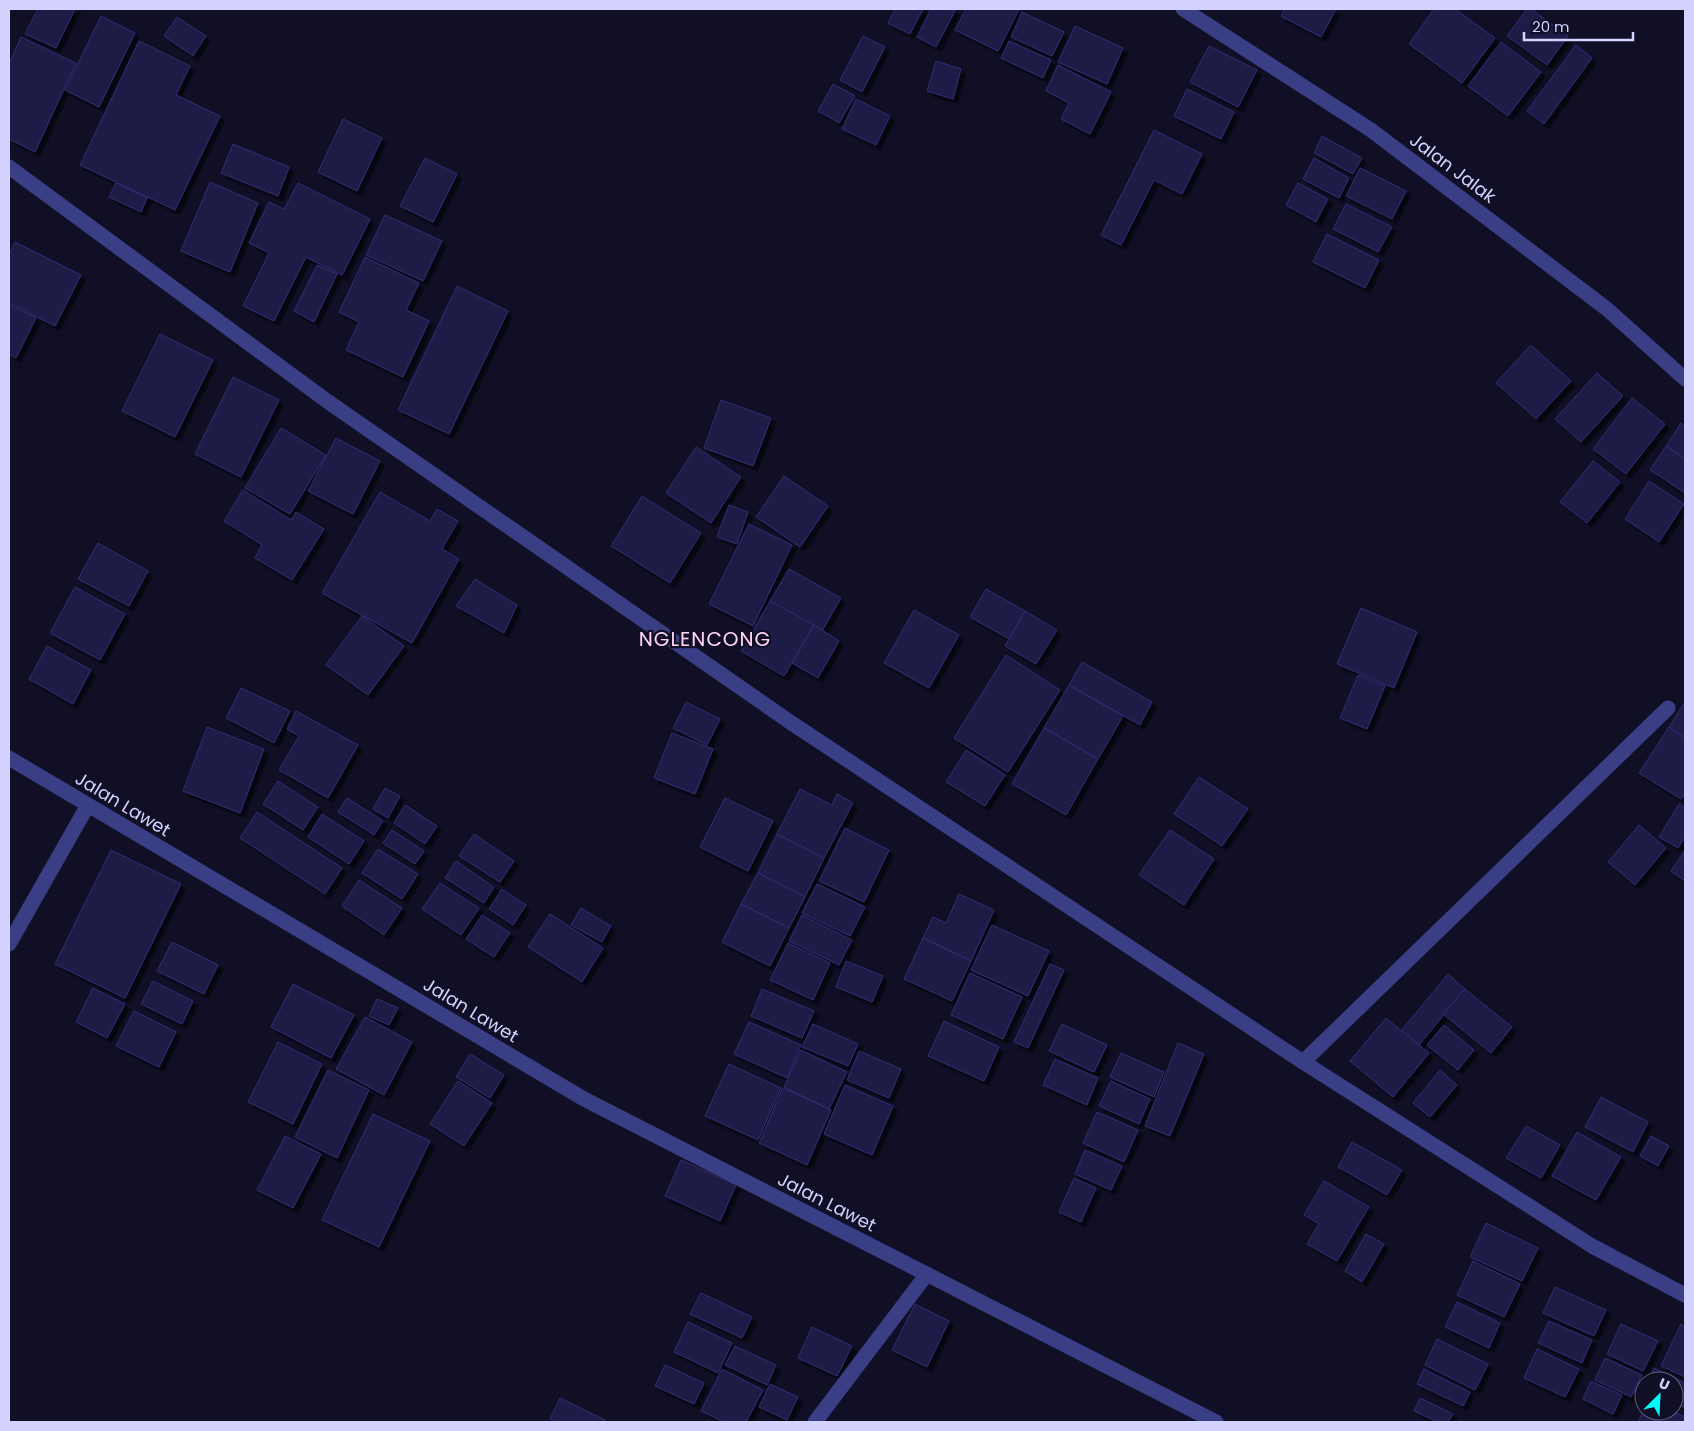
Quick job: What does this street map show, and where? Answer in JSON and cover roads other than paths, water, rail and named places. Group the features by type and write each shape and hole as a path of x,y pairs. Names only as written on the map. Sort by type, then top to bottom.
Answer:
{"street":[{"name":"Jalan Jalak","path":"1183,9 1371,130 1607,309 1685,379"},
{"path":"9,167 327,401 790,722 1302,1062 1592,1246 1685,1295"},
{"path":"1302,1062 1668,708"},
{"name":"Jalan Lawet","path":"9,758 584,1099 1216,1422"},
{"path":"9,944 88,804"},
{"path":"815,1422 927,1274"}],"district":[{"name":"NGLENCONG","path":"705,639"}]}
